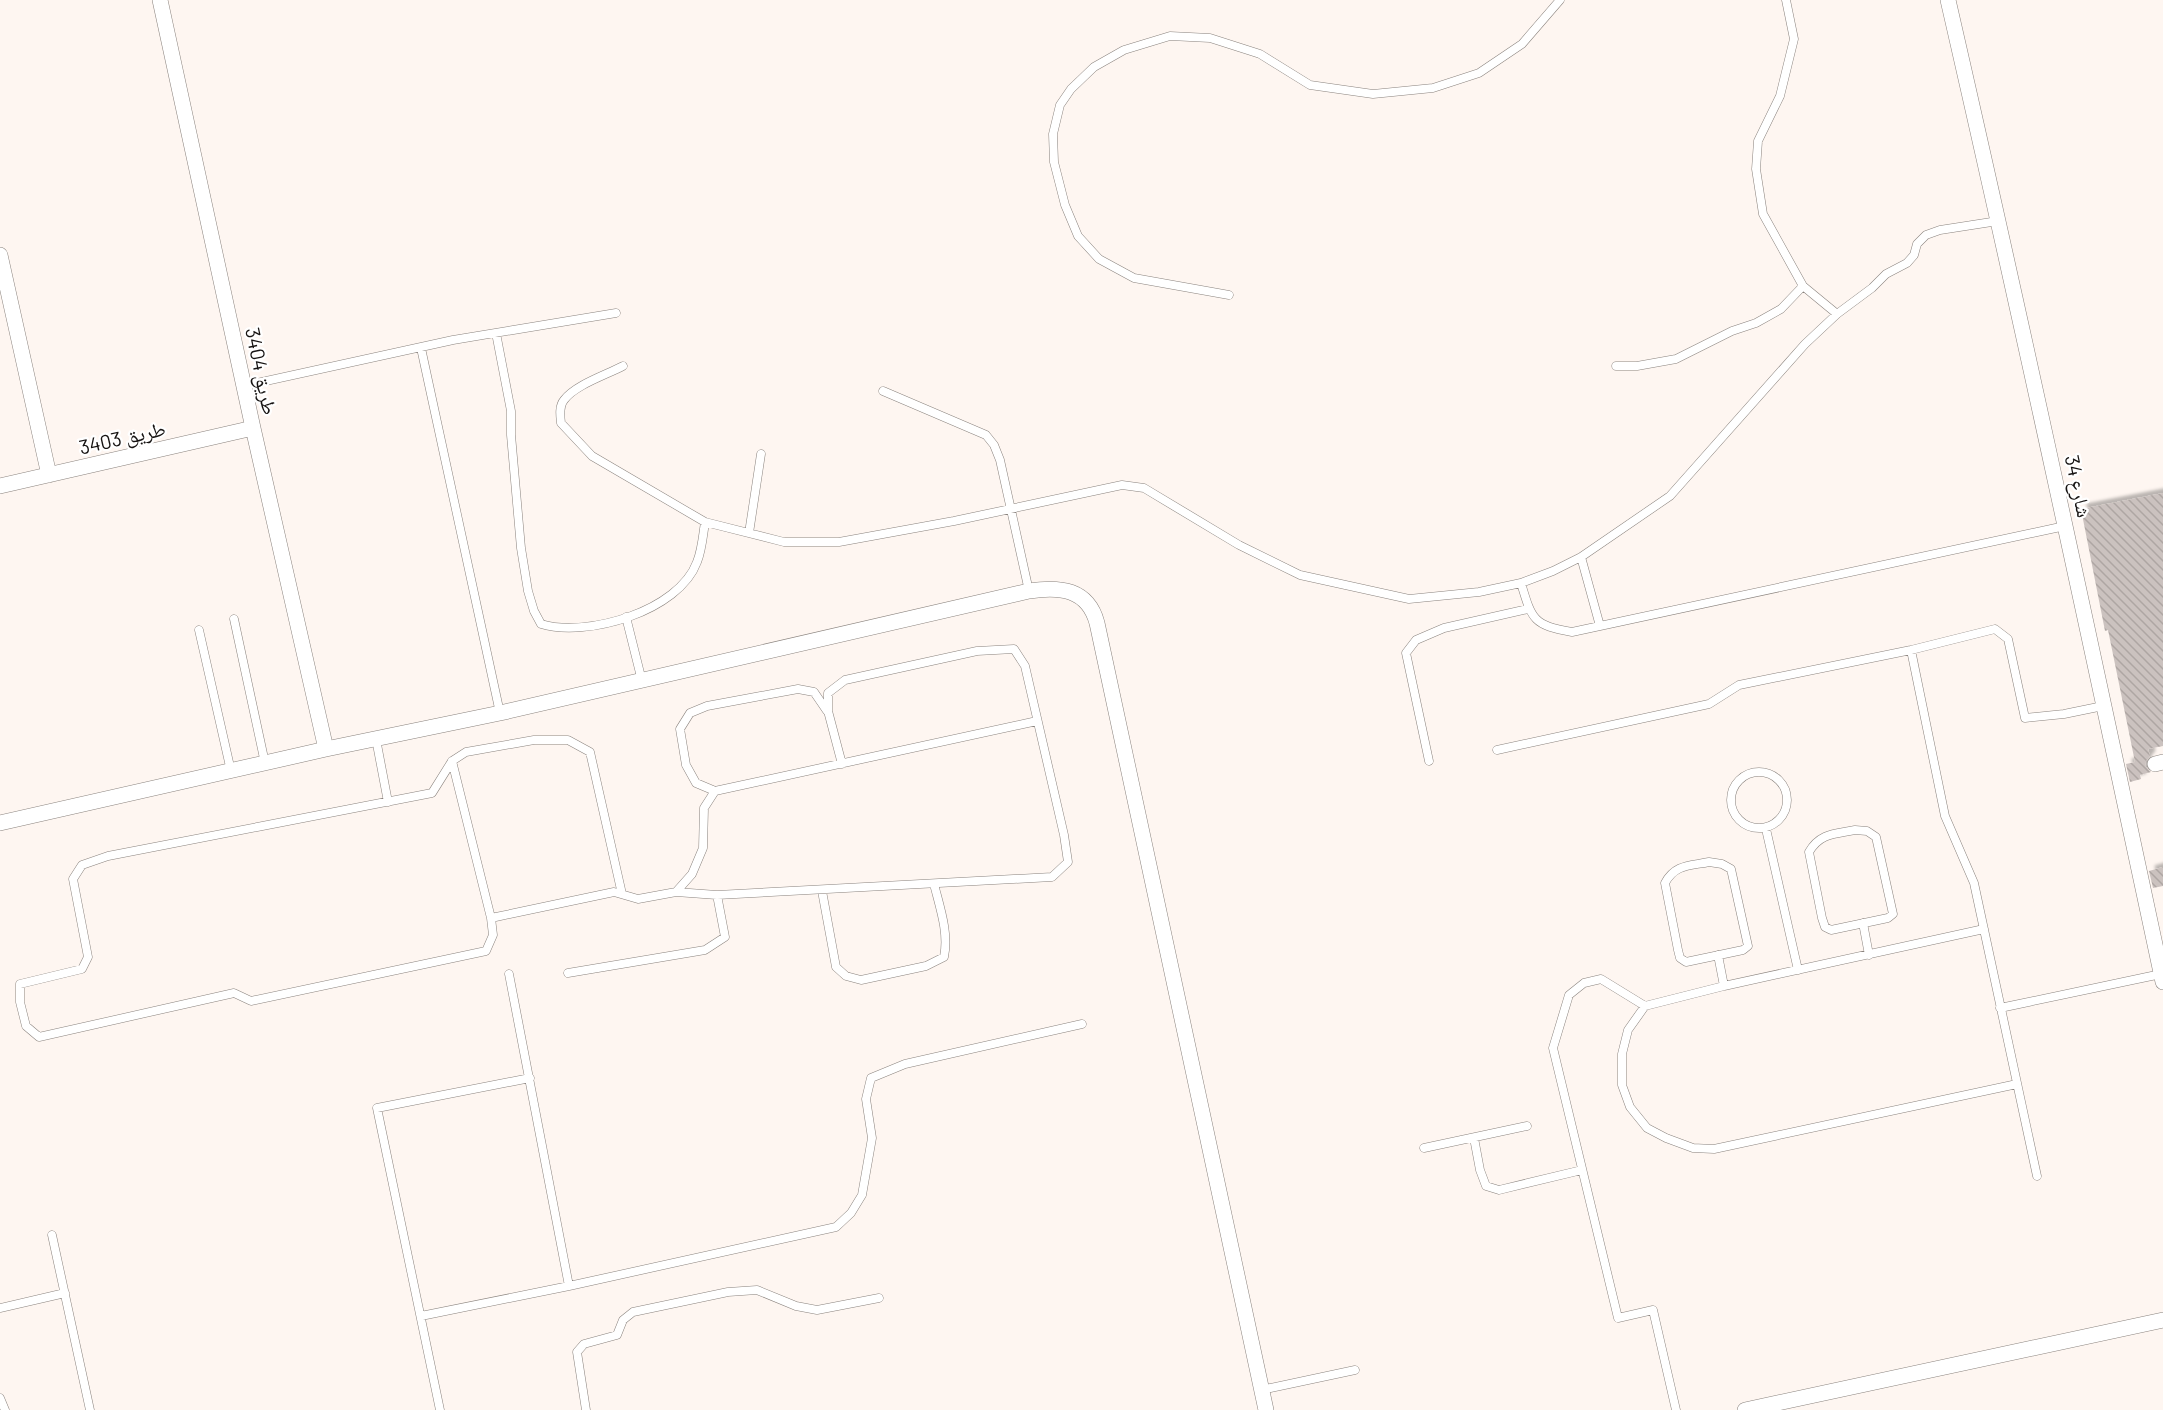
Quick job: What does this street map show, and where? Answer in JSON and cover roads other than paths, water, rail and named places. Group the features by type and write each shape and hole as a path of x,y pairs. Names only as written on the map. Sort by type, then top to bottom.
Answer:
{"street":[{"name":"طريق 3404","path":"160,0 243,386 326,749"},
{"name":"شارع 34","path":"1948,0 2066,526 2162,978"},
{"path":"0,255 3,287 49,475"},
{"name":"طريق 3403","path":"0,486 253,428"},
{"path":"0,823 326,749 642,681 1029,591 1059,589 1074,593 1082,598 1094,614 1266,1410"},
{"path":"1745,1410 2163,1320"}],"lane":[{"path":"1229,295 1134,278 1099,259 1078,236 1065,205 1054,162 1053,135 1060,105 1071,89 1094,67 1124,50 1170,36 1210,38 1260,54 1310,85 1373,94 1433,88 1479,73 1522,44 1560,0"},
{"path":"1786,0 1794,39 1780,96 1758,141 1756,169 1763,214 1803,286 1837,314"},
{"path":"623,366 574,390 563,401 560,411 561,423 592,456 705,522 784,542 839,542 1122,485 1144,488 1239,545 1300,575 1409,599 1479,592 1521,584 1581,557 1670,496 1804,344 1886,274 1907,263 1914,255 1917,244 1926,235 1940,230 1998,221"},
{"path":"1616,366 1637,366 1676,359 1717,338 1756,323 1781,309 1803,286"},
{"path":"243,386 496,333 616,314"},
{"path":"496,333 511,411 521,548 528,591 541,624 554,628 601,625 626,617 672,596 697,563 705,522"},
{"path":"421,348 500,713"},
{"path":"883,391 986,435 994,445 1000,460 1029,591"},
{"path":"749,533 761,454"},
{"path":"1521,584 1527,609 1537,621 1548,628 1572,632 2066,526"},
{"path":"1581,557 1600,626"},
{"path":"1429,761 1406,653 1416,640 1444,628 1527,609"},
{"path":"626,617 642,681"},
{"path":"234,619 265,763"},
{"path":"1497,750 1709,704 1738,686 1911,650 1995,629 2008,639 2025,718 2064,714 2103,706"},
{"path":"199,630 231,771"},
{"path":"491,918 614,892 638,899 676,892 717,895 822,891 1052,877 1068,862 1064,835 1025,666 1014,649 977,651 845,680 828,693 828,711 842,764"},
{"path":"1911,650 1945,816 1974,883 2037,1176"},
{"path":"828,711 814,692 798,689 707,706 690,713 680,729 686,765 696,783 716,791 1037,721"},
{"path":"376,739 388,802"},
{"path":"452,761 491,918 493,935 486,951 251,1001 234,993 39,1037 26,1026 20,1002 20,984 82,969 88,957 73,879 82,865 108,856 432,793 452,761 466,752 534,740 568,740 590,752 622,894"},
{"path":"1752,772 1770,774 1783,785 1788,802 1781,819 1766,829 1748,827 1734,816 1730,798 1737,782 1752,772"},
{"path":"676,892 692,874 703,848 704,808 716,791"},
{"path":"1766,829 1798,970"},
{"path":"1855,830 1867,831 1876,837 1893,914 1888,918 1863,923 1831,930 1825,927 1809,852 1815,842 1823,836 1855,830"},
{"path":"1710,861 1731,869 1748,946 1743,950 1718,955 1686,962 1680,958 1665,883 1670,874 1678,868 1710,861"},
{"path":"822,891 836,967 846,976 861,980 926,966 944,957 947,946 945,928 934,884"},
{"path":"568,973 705,950 725,937 717,895"},
{"path":"1863,923 1869,955"},
{"path":"1984,929 1724,986 1645,1006 1628,1030 1622,1054 1622,1085 1630,1107 1647,1128 1693,1148 1714,1149 2017,1084"},
{"path":"1718,955 1724,986"},
{"path":"509,974 569,1286"},
{"path":"2000,1008 2162,978"},
{"path":"1645,1006 1601,979 1584,983 1569,995 1553,1048 1618,1318 1653,1310 1676,1410"},
{"path":"421,1316 836,1227 851,1213 862,1195 872,1138 866,1099 871,1078 905,1064 1082,1024"},
{"path":"440,1410 376,1108 530,1078"},
{"path":"1424,1148 1527,1126"},
{"path":"1474,1138 1480,1170 1486,1186 1499,1190 1582,1170"},
{"path":"52,1235 90,1410"},
{"path":"586,1410 577,1352 584,1344 617,1335 623,1320 633,1312 728,1292 757,1290 796,1306 817,1310 879,1298"},
{"path":"0,1308 65,1293"},
{"path":"1261,1390 1355,1370"},
{"path":"0,1398 5,1410"}]}
